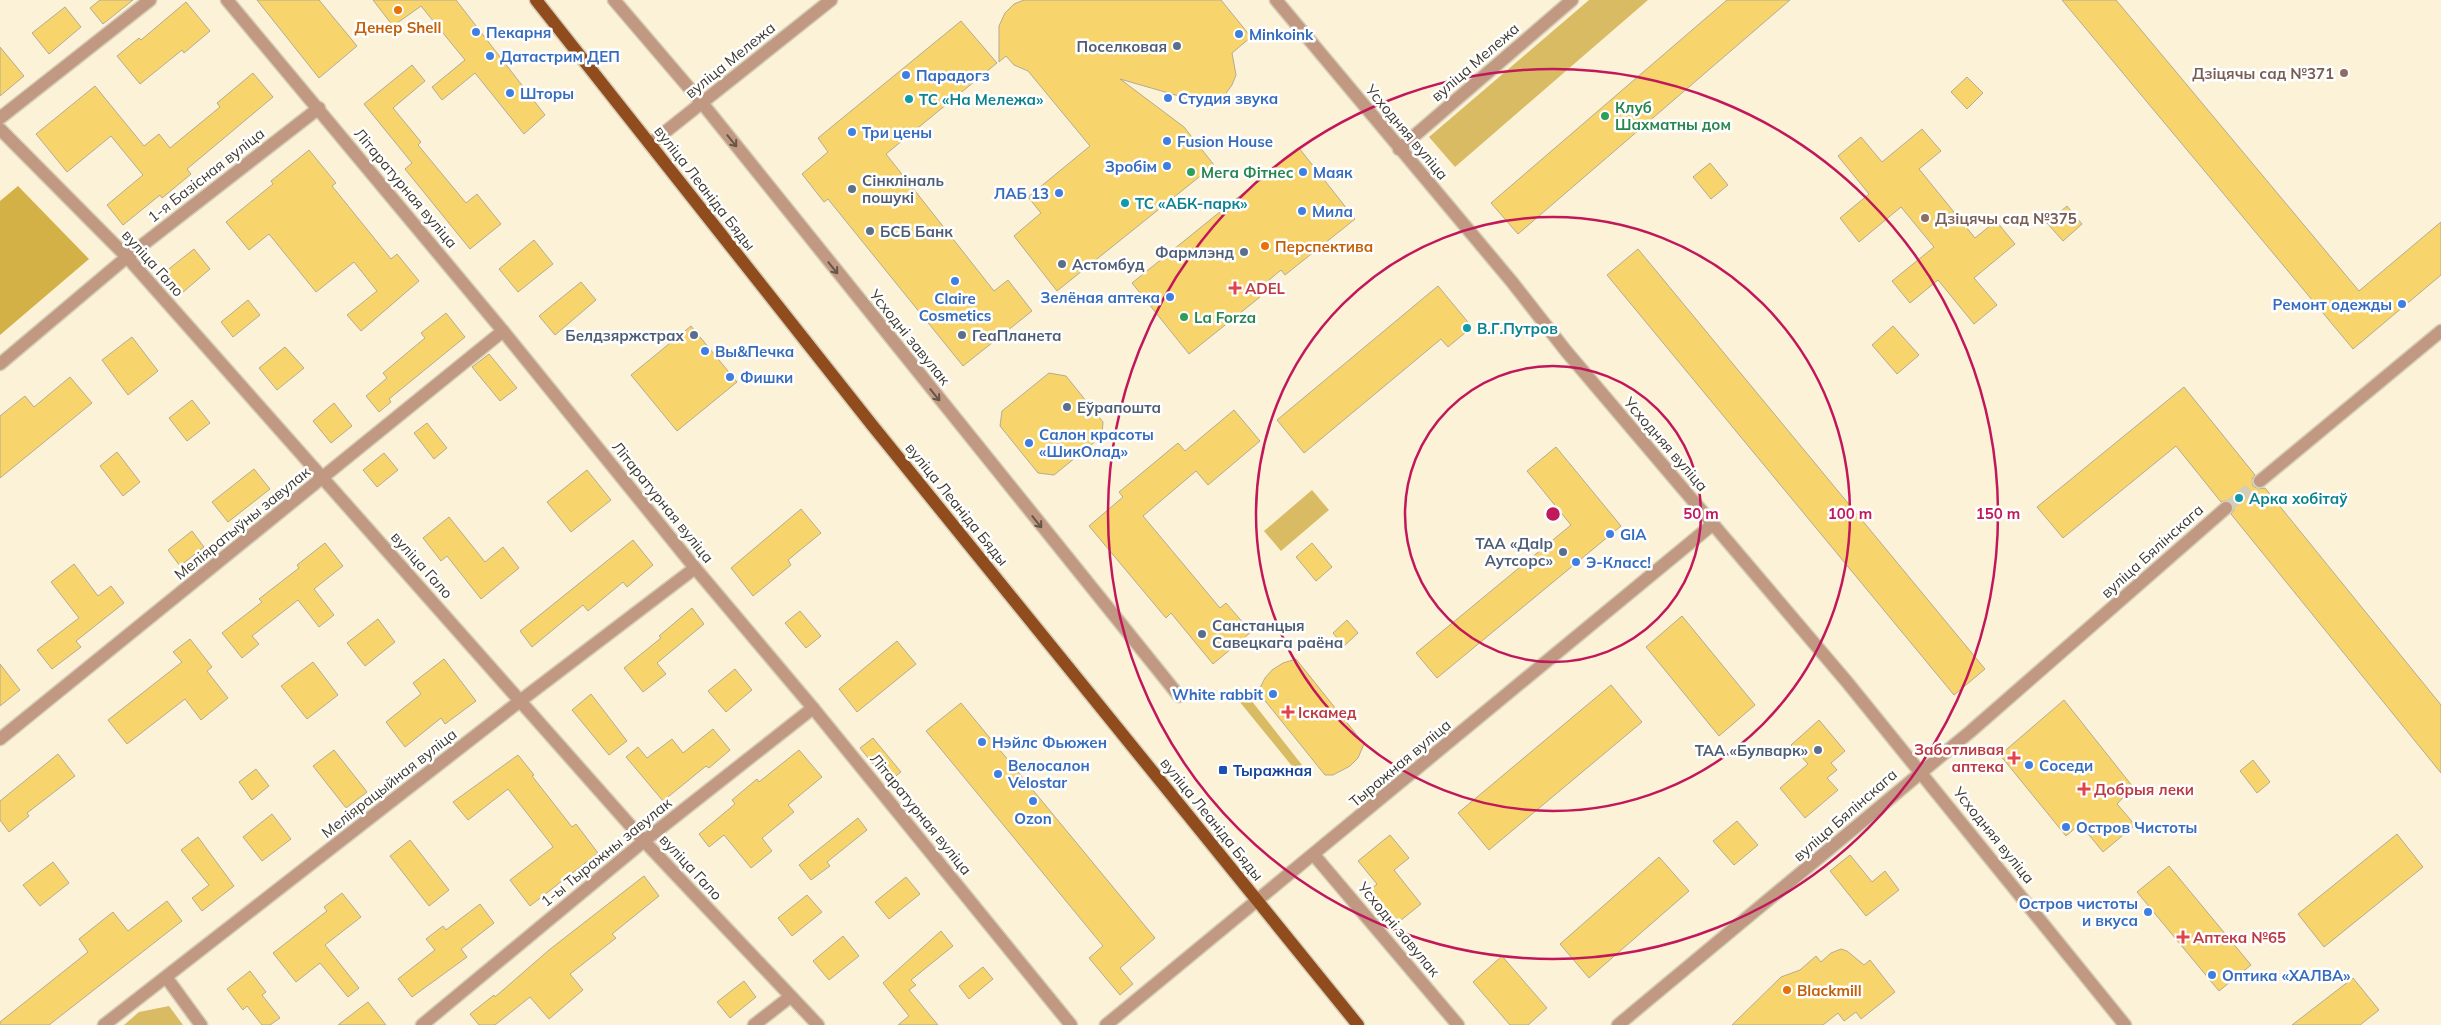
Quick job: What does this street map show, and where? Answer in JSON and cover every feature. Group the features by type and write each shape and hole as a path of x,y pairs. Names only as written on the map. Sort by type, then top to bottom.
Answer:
{"main road":[{"name":"вуліца Леаніда Бяды","path":"536,0 872,426 1358,1025"}],"street":[{"path":"0,118 150,0"},
{"name":"Літаратурная вуліца","path":"228,0 503,331 695,568 814,708 1071,1025"},
{"name":"Усходні завулак","path":"614,0 702,103 1178,696"},
{"name":"вуліца Мележа","path":"650,144 831,0"},
{"name":"Усходняя вуліца","path":"1276,0 1512,282 1566,351 1921,772 2125,1025"},
{"name":"вуліца Мележа","path":"1399,149 1572,0"},
{"name":"1-я Базісная вуліца","path":"0,364 127,257 319,108"},
{"name":"вуліца Гало","path":"0,129 127,257 644,841 818,1025"},
{"name":"Меліяратыўны завулак","path":"0,739 503,331"},
{"path":"2260,481 2441,331"},
{"name":"вуліца Бялінскага","path":"1618,1025 2088,630 2226,508"},
{"name":"Тыражная вуліца","path":"1106,1025 1713,524"},
{"name":"Меліярацыйная вуліца","path":"104,1025 520,701 695,568"},
{"name":"1-ы Тыражны завулак","path":"422,1025 644,841 814,708"},
{"name":"Усходні завулак","path":"1314,855 1458,1025"},
{"path":"166,977 201,1025"},
{"path":"754,1025 790,997"}],"shaded area":[{"path":"1589,0 1648,0 1455,167 1429,137"},
{"path":"18,186 89,259 0,335 0,201"},
{"path":"1312,490 1329,510 1281,551 1264,531"},
{"path":"1247,695 1302,765 1296,771 1239,701"},
{"path":"169,1006 183,1025 124,1025 139,1012"}],"building":[{"path":"100,0 133,0 103,24 90,8"},
{"path":"257,0 319,0 357,46 319,78"},
{"path":"373,0 456,0 545,115 524,134 475,73 442,100 432,87 465,60 421,6 393,26"},
{"path":"1024,0 1221,0 1251,37 1232,53 1236,75 1224,96 1214,102 1203,103 1120,79 1184,127 1214,165 1057,291 1014,236 1041,213 1028,197 1090,146 1028,71 1014,65 1006,56 999,62 999,26 1005,13 1014,4"},
{"path":"1727,0 1790,0 1518,234 1491,203"},
{"path":"2062,0 2116,0 2359,291 2441,222 2441,275 2353,349"},
{"path":"186,2 210,31 184,53 182,50 140,84 117,56 139,38 141,40"},
{"path":"65,7 81,27 49,54 32,33"},
{"path":"961,21 997,63 886,154 994,291 1008,280 1032,311 963,366 828,199 824,202 802,174 828,152 818,138"},
{"path":"0,47 24,76 0,96"},
{"path":"412,65 425,81 393,108 421,142 418,145 466,203 477,194 501,224 470,249 405,169 412,163 364,104"},
{"path":"253,73 273,97 187,169 191,174 162,198 160,195 123,225 107,205 143,175 111,136 67,172 36,134 95,86 144,146 159,134 170,148 220,107 217,103"},
{"path":"1967,77 1983,93 1967,109 1951,92"},
{"path":"1922,129 1941,151 1919,169 1975,238 1996,221 2015,244 1974,278 1997,305 1974,324 1938,280 1910,303 1892,281 1934,247 1901,207 1859,242 1840,218 1869,194 1838,156 1861,137 1882,162"},
{"path":"1299,148 1355,219 1285,275 1281,270 1256,291 1260,297 1189,354 1132,283"},
{"path":"309,150 336,183 332,186 391,259 397,254 419,281 361,331 347,315 377,291 354,262 316,292 269,234 249,250 226,222 273,184 271,181"},
{"path":"1710,163 1728,185 1711,199 1693,177"},
{"path":"2067,206 2082,224 2063,241 2047,223"},
{"path":"534,240 553,264 518,292 499,269"},
{"path":"194,249 210,269 182,293 165,272"},
{"path":"1638,249 1985,669 1954,695 1607,275"},
{"path":"581,282 596,300 555,335 539,316"},
{"path":"1438,286 1472,327 1448,347 1441,339 1304,453 1277,420"},
{"path":"248,300 260,315 233,337 221,322"},
{"path":"446,313 465,337 389,399 391,402 379,412 366,396 387,378 383,373 425,338 421,333"},
{"path":"691,326 737,382 677,431 631,375"},
{"path":"1893,326 1919,355 1897,374 1872,345"},
{"path":"132,337 158,371 128,395 102,360"},
{"path":"285,347 304,368 277,390 259,368"},
{"path":"489,354 517,388 500,401 472,367"},
{"path":"1049,373 1066,376 1103,422 1102,436 1054,475 1038,473 1000,426 1002,411"},
{"path":"70,377 92,403 0,478 0,416 25,396 34,407"},
{"path":"2184,387 2255,475 2252,479 2253,486 2258,489 2265,488 2441,705 2441,773 2231,514 2234,510 2232,503 2228,500 2221,502 2176,446 2063,538 2037,507"},
{"path":"192,400 210,423 187,441 169,418"},
{"path":"334,403 352,426 331,443 313,421"},
{"path":"1234,410 1260,441 1208,485 1196,471 1143,516 1220,608 1226,603 1251,632 1213,664 1171,613 1166,618 1089,526 1123,497 1119,492 1178,443 1185,451"},
{"path":"427,423 447,448 434,459 414,433"},
{"path":"1556,447 1621,526 1437,678 1416,653 1571,525 1527,471"},
{"path":"117,452 140,482 123,496 100,466"},
{"path":"384,453 398,470 377,487 363,470"},
{"path":"254,469 270,489 228,522 212,502"},
{"path":"587,470 611,500 571,532 547,502"},
{"path":"801,509 821,533 788,560 791,565 753,596 731,568"},
{"path":"449,517 485,562 503,547 519,568 481,599 447,556 441,561 423,538"},
{"path":"192,531 204,547 180,566 168,550"},
{"path":"633,540 653,565 627,587 623,582 588,611 583,605 532,647 520,631"},
{"path":"325,543 343,566 314,589 334,615 319,627 298,600 252,636 259,644 242,658 222,633 262,602 259,599 299,568 297,565"},
{"path":"1312,543 1332,567 1316,581 1296,557"},
{"path":"74,564 98,596 111,586 124,603 76,641 81,647 52,669 37,650 79,618 51,582"},
{"path":"692,608 704,624 657,663 666,674 643,692 624,668 661,638 659,636"},
{"path":"800,611 821,636 806,648 785,623"},
{"path":"1682,616 1755,705 1719,736 1646,647"},
{"path":"378,619 395,642 365,666 347,643"},
{"path":"1347,620 1358,633 1344,646 1333,633"},
{"path":"190,639 212,667 207,671 228,698 201,720 185,699 127,744 108,720 182,662 173,652"},
{"path":"897,641 916,664 857,712 839,689"},
{"path":"444,659 476,701 445,724 441,718 405,747 386,722 421,694 413,683"},
{"path":"1296,659 1364,744 1358,758 1350,766 1333,775 1325,775 1258,692 1265,678 1272,670 1283,663"},
{"path":"313,662 338,695 307,719 281,686"},
{"path":"0,664 20,690 0,706"},
{"path":"735,669 752,690 726,712 708,691"},
{"path":"1611,685 1642,722 1489,850 1458,813"},
{"path":"591,694 627,741 609,755 572,710"},
{"path":"2064,700 2133,787 2117,804 2135,825 2103,852 2080,824 2066,836 2000,755"},
{"path":"961,703 1155,938 1120,968 1133,984 1120,995 1089,958 1103,946 926,731"},
{"path":"1819,720 1845,751 1831,763 1837,770 1827,778 1838,790 1805,818 1780,788 1808,764 1791,745"},
{"path":"713,729 730,750 709,768 706,766 663,801 626,757 638,747 647,758 672,739 683,753"},
{"path":"873,738 901,772 888,782 860,748"},
{"path":"334,750 367,792 346,808 313,766"},
{"path":"799,750 822,777 788,805 794,812 762,838 772,851 751,868 724,835 709,847 699,834 735,804 732,800 757,779 759,782"},
{"path":"58,754 75,776 27,813 29,816 9,832 0,820 0,801"},
{"path":"518,755 572,827 576,824 598,853 530,906 510,880 553,847 551,844 508,789 468,820 453,802"},
{"path":"2253,760 2270,782 2257,793 2240,771"},
{"path":"256,769 269,786 252,800 239,782"},
{"path":"272,814 291,839 262,861 243,837"},
{"path":"858,818 867,830 827,862 830,866 811,880 799,865"},
{"path":"1737,821 1758,845 1734,865 1713,841"},
{"path":"2397,834 2423,867 2324,947 2298,914"},
{"path":"1390,835 1409,858 1394,870 1421,904 1395,925 1368,892 1377,884 1358,861"},
{"path":"198,837 234,886 202,911 192,898 209,885 181,850"},
{"path":"410,840 449,890 429,906 390,856"},
{"path":"1850,855 1872,882 1885,871 1899,890 1866,916 1830,871"},
{"path":"1659,857 1689,891 1589,978 1560,944"},
{"path":"53,862 69,883 40,906 23,885"},
{"path":"2169,866 2251,965 2219,991 2137,892"},
{"path":"644,876 659,896 612,934 616,938 570,974 583,990 549,1019 530,997 495,1025 479,1025 470,1014 494,995 495,997 549,950"},
{"path":"906,877 920,894 889,919 875,902"},
{"path":"342,893 361,917 325,945 359,988 348,997 320,963 296,982 273,953 327,911 324,907"},
{"path":"807,895 822,912 792,936 778,918"},
{"path":"167,901 182,921 49,1025 0,1025 0,1022 88,952 79,939 113,912 128,931"},
{"path":"480,904 494,923 461,949 467,957 412,997 398,979 435,950 426,939 443,926 446,930"},
{"path":"941,931 953,946 911,980 916,985 909,990 938,1025 898,1025 909,1016 883,983"},
{"path":"843,936 859,956 829,980 813,961"},
{"path":"1841,949 1847,951 1864,965 1870,960 1895,992 1861,1019 1856,1012 1844,1021 1838,1013 1823,1025 1732,1025 1781,977 1800,970 1816,956 1821,962 1831,953"},
{"path":"1502,956 1547,1008 1528,1025 1510,1025 1473,982"},
{"path":"983,967 993,979 969,999 959,986"},
{"path":"250,971 266,992 262,995 280,1018 270,1025 262,1025 247,1006 243,1010 227,989"},
{"path":"2353,978 2379,1010 2360,1025 2292,1025"},
{"path":"744,981 756,997 730,1018 717,1002"},
{"path":"368,1002 386,1025 338,1025"}],"tunnel":[{"path":"2226,508 2260,481"}],"place":[{"name":"Денер Shell","path":"398,10"},
{"name":"Пекарня","path":"476,32"},
{"name":"Minkoink","path":"1239,34"},
{"name":"Поселковая","path":"1177,46"},
{"name":"Датастрим ДЕП","path":"490,56"},
{"name":"Дзіцячы сад №371","path":"2344,73"},
{"name":"Парадогз","path":"906,75"},
{"name":"Шторы","path":"510,93"},
{"name":"Студия звука","path":"1168,98"},
{"name":"ТС «На Мележа»","path":"909,99"},
{"name":"Клуб Шахматны дом","path":"1605,116"},
{"name":"Три цены","path":"852,132"},
{"name":"Fusion House","path":"1167,141"},
{"name":"Зробім","path":"1167,166"},
{"name":"Мега Фітнес","path":"1191,172"},
{"name":"Маяк","path":"1303,172"},
{"name":"Сінкліналь пошукі","path":"852,189"},
{"name":"ЛАБ 13","path":"1059,193"},
{"name":"ТС «АБК-парк»","path":"1125,203"},
{"name":"Мила","path":"1302,211"},
{"name":"Дзіцячы сад №375","path":"1925,218"},
{"name":"БСБ Банк","path":"870,231"},
{"name":"Перспектива","path":"1265,246"},
{"name":"Фармлэнд","path":"1244,252"},
{"name":"Астомбуд","path":"1062,264"},
{"name":"Claire Cosmetics","path":"955,281"},
{"name":"ADEL","path":"1235,288"},
{"name":"Зелёная аптека","path":"1170,297"},
{"name":"Ремонт одежды","path":"2402,304"},
{"name":"La Forza","path":"1184,317"},
{"name":"В.Г.Путров","path":"1467,328"},
{"name":"Белдзяржстрах","path":"694,335"},
{"name":"ГеаПланета","path":"962,335"},
{"name":"Вы&Печка","path":"705,351"},
{"name":"Фишки","path":"730,377"},
{"name":"Еўрапошта","path":"1067,407"},
{"name":"Салон красоты «ШикОлад»","path":"1029,443"},
{"name":"Арка хобітаў","path":"2239,498"},
{"name":"GIA","path":"1610,534"},
{"name":"ТАА «ДаІр Аутсорс»","path":"1563,552"},
{"name":"Э-Класс!","path":"1576,562"},
{"name":"Санстанцыя Савецкага раёна","path":"1202,634"},
{"name":"White rabbit","path":"1273,694"},
{"name":"Іскамед","path":"1288,712"},
{"name":"Нэйлс Фьюжен","path":"982,742"},
{"name":"ТАА «Булварк»","path":"1818,750"},
{"name":"Заботливая аптека","path":"2014,758"},
{"name":"Соседи","path":"2029,765"},
{"name":"Тыражная","path":"1223,770"},
{"name":"Велосалон Velostar","path":"998,774"},
{"name":"Добрыя леки","path":"2084,789"},
{"name":"Ozon","path":"1033,801"},
{"name":"Остров Чистоты","path":"2066,827"},
{"name":"Остров чистоты и вкуса","path":"2148,912"},
{"name":"Аптека №65","path":"2183,937"},
{"name":"Оптика «ХАЛВА»","path":"2212,975"},
{"name":"Blackmill","path":"1787,990"}]}
